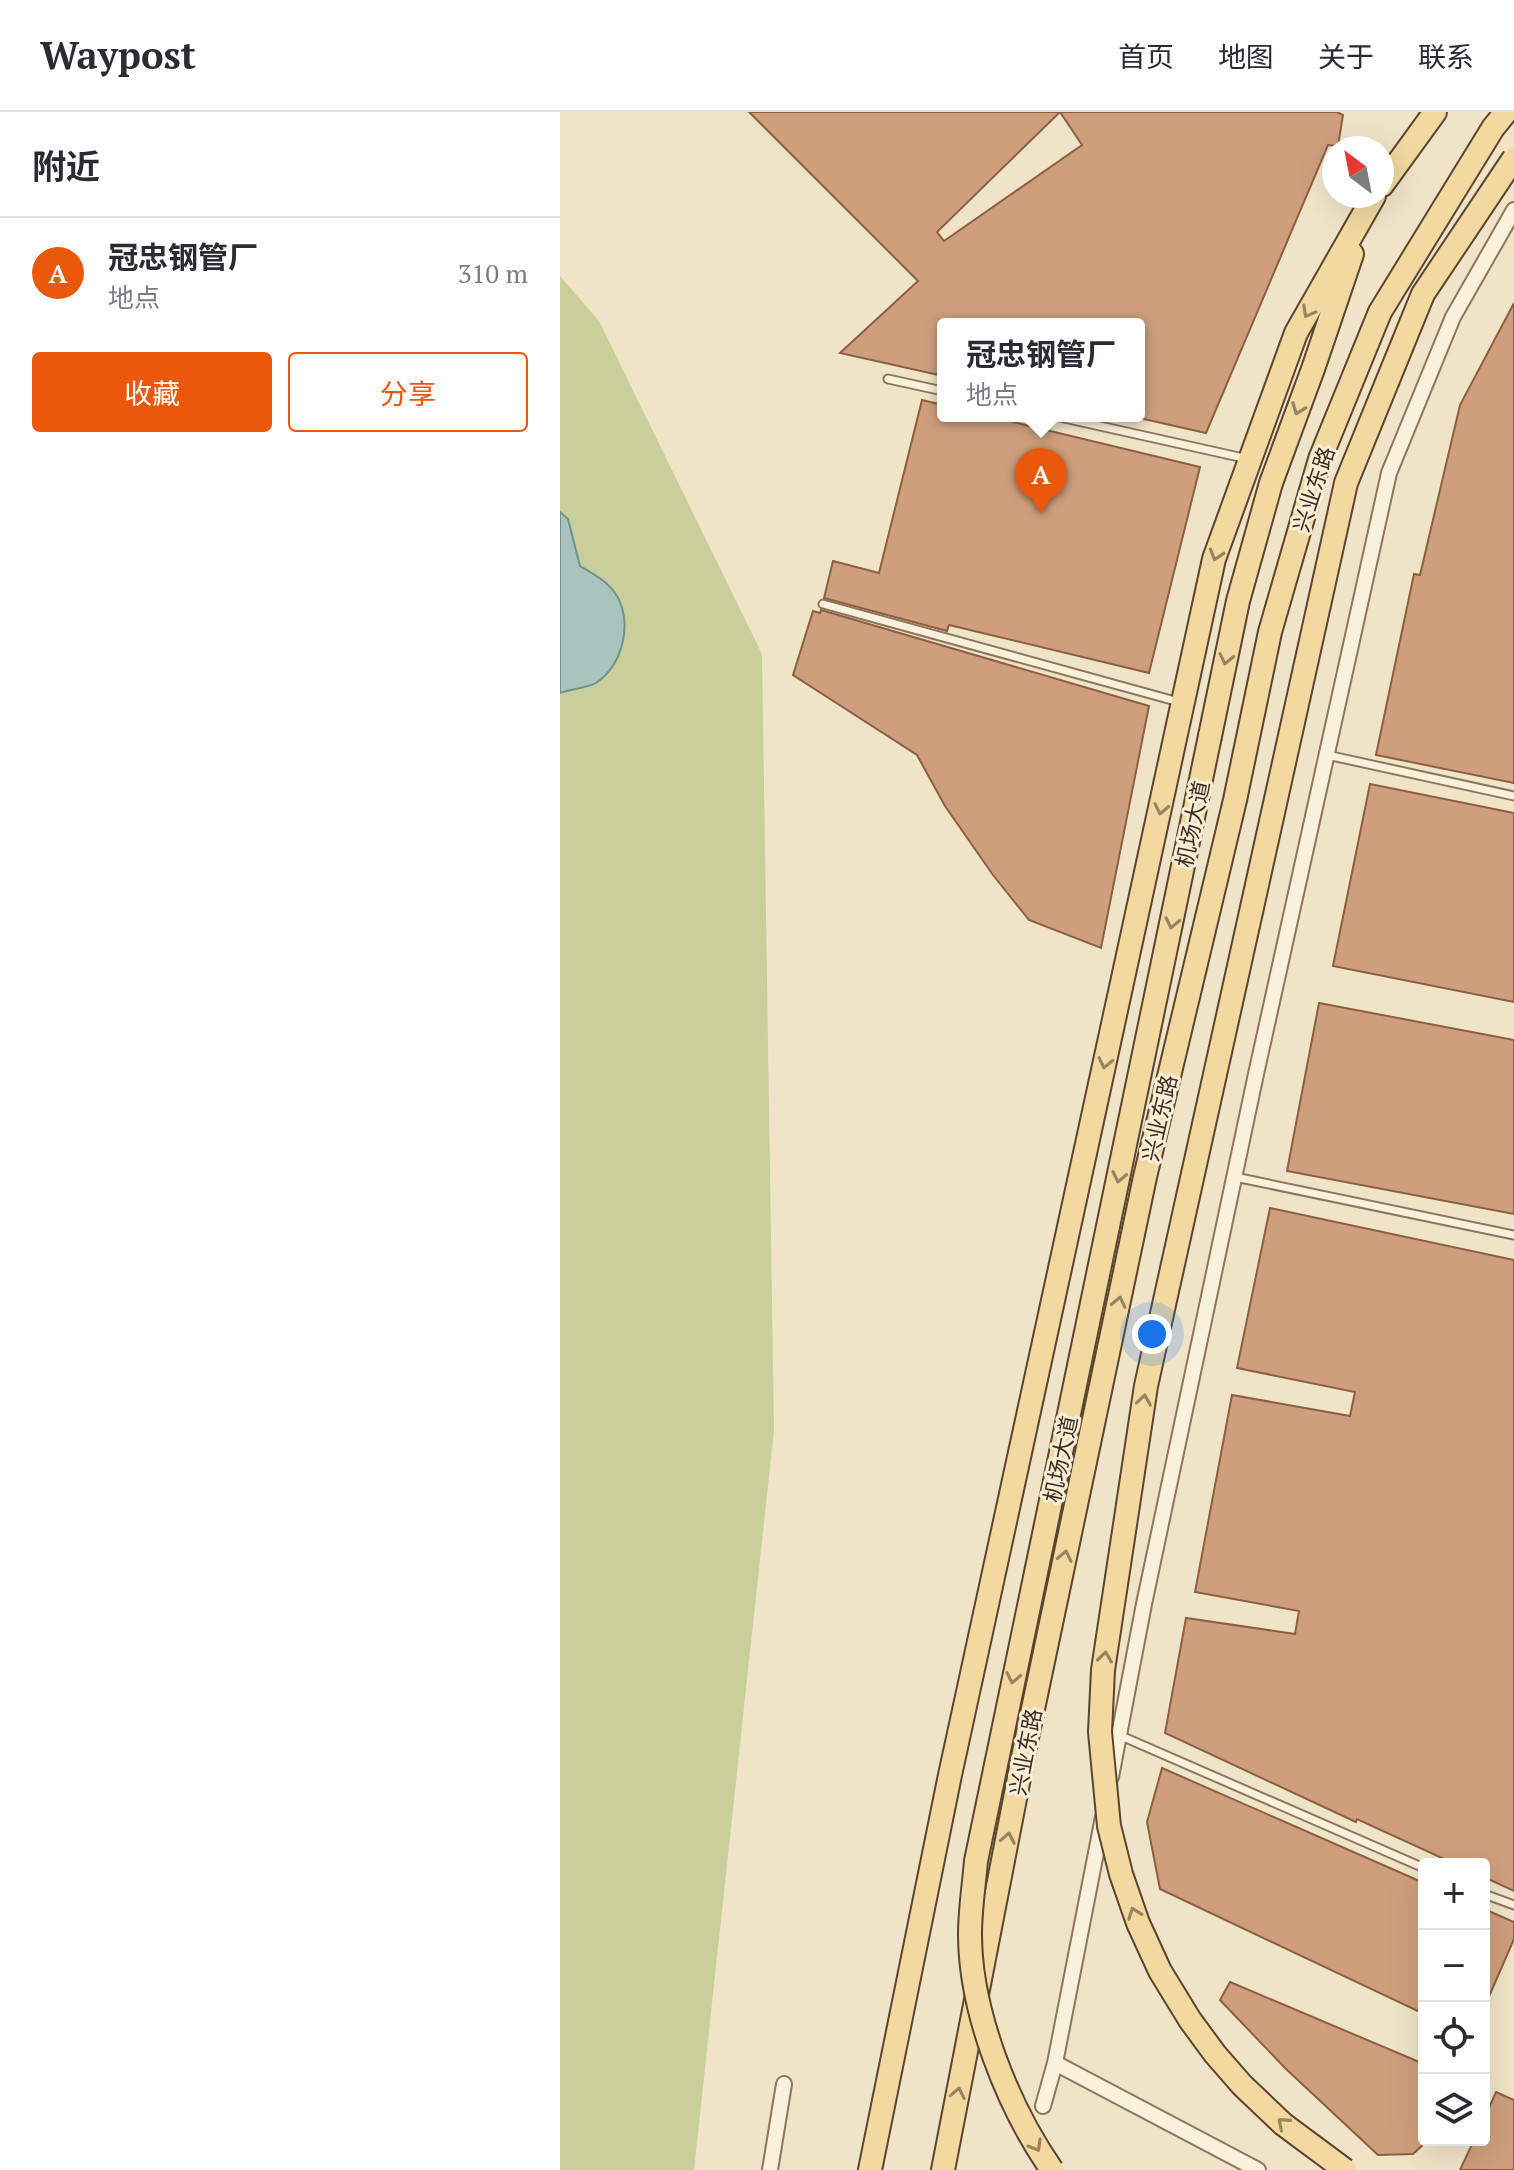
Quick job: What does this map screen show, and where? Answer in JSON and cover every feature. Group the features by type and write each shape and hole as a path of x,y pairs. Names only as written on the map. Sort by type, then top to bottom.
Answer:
{"main road":[{"path":"1394,169 1435,112"},
{"name":"兴业东路","path":"943,2170 1022,1763 1138,1207 1235,800 1270,632 1320,459 1380,312 1493,128 1506,112"},
{"path":"1345,2170 1283,2124 1242,2085 1190,2020 1160,1971 1133,1910 1109,1826 1100,1732 1103,1670 1146,1386 1346,483 1423,294 1514,158"},
{"path":"870,2170 950,1775 1214,559 1296,333 1368,208"},
{"name":"机场大道","path":"1052,2170 1015,2110 979,2010 970,1936 976,1861 1238,601 1271,483 1370,208"}],"street":[{"path":"1043,2106 1055,2063 1119,1735 1235,1177 1389,473 1453,317 1514,210"},
{"path":"1055,2063 1258,2170"},
{"path":"770,2170 784,2084"}],"lane":[{"path":"888,379 937,390"},
{"path":"1082,422 1250,459"},
{"path":"823,604 1184,703"},
{"path":"1327,755 1514,796"},
{"path":"1235,1177 1514,1235"},
{"path":"1119,1735 1418,1865"},
{"path":"1490,1896 1514,1905"}],"green space":[{"path":"560,276 599,321 762,654 774,1430 694,2170 560,2170"}],"water":[{"path":"560,512 568,519 580,566 604,581 615,593 624,616 624,629 619,654 605,675 592,685 560,693"}],"building":[{"path":"749,112 1060,112 1337,112 1343,115 1340,136 1322,136 1322,159 1206,433 1145,419 1145,318 937,318 937,375 840,353 918,281","holes":["1060,112 1082,145 944,241 937,232"]},
{"path":"1514,303 1514,783 1376,755 1414,574 1420,575 1460,405"},
{"path":"922,400 937,404 937,422 1013,422 1200,467 1149,673 949,625 947,631 824,598 833,561 879,573"},
{"path":"821,610 1149,706 1101,948 1029,920 945,806 917,755 793,675 813,611 820,613"},
{"path":"1370,784 1514,813 1514,1002 1333,966"},
{"path":"1319,1003 1514,1040 1514,1214 1287,1171"},
{"path":"1270,1208 1514,1260 1514,1891 1490,1880 1490,1858 1442,1858 1357,1819 1356,1822 1165,1733 1186,1618 1295,1634 1299,1611 1195,1592 1232,1395 1350,1416 1355,1392 1237,1368"},
{"path":"1162,1768 1418,1880 1418,2011 1160,1889 1147,1822"},
{"path":"1490,1912 1514,1922 1514,1939 1490,1994"},
{"path":"1230,1982 1418,2061 1418,2146 1422,2146 1413,2154 1378,2155 1285,2068 1220,2000"},
{"path":"1496,2092 1514,2100 1514,2170 1460,2170 1471,2146 1490,2146 1490,2106"}],"place":[{"name":"冠忠钢管厂","path":"1041,514"}]}
